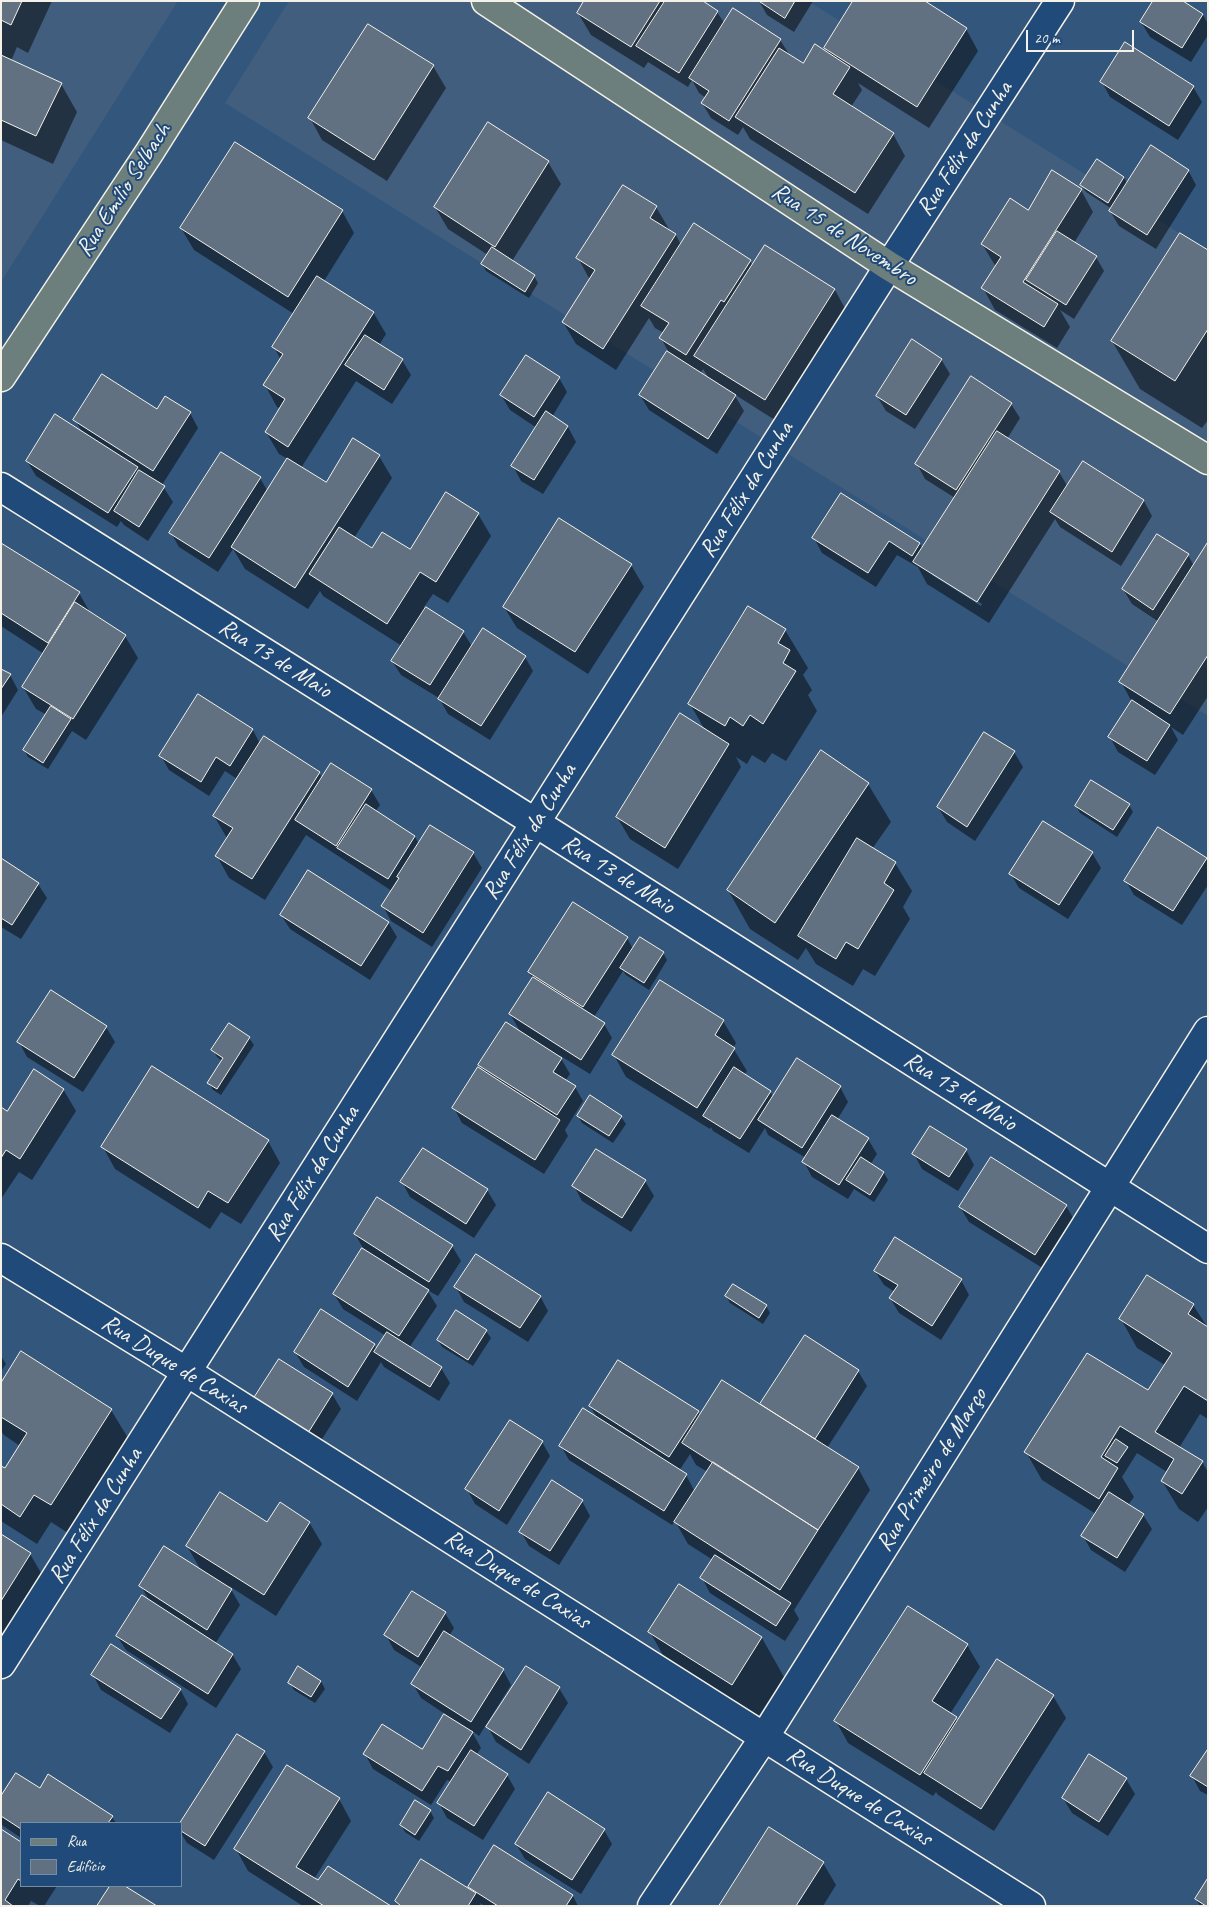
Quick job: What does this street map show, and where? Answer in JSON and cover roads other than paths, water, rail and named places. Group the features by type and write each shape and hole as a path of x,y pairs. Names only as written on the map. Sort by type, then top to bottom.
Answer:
{"main road":[{"name":"Rua Emílio Selbach","path":"1,377 149,153 246,1"},
{"name":"Rua 15 de Novembro","path":"486,1 889,266 1208,460"}],"street":[{"name":"Rua Félix da Cunha","path":"1,1664 889,266 1060,1"},
{"name":"Rua 13 de Maio","path":"1,487 1208,1249"},
{"name":"Rua Primeiro de Março","path":"652,1906 765,1736 1208,1031"},
{"name":"Rua Duque de Caxias","path":"1,1258 187,1372 1031,1906"}]}
